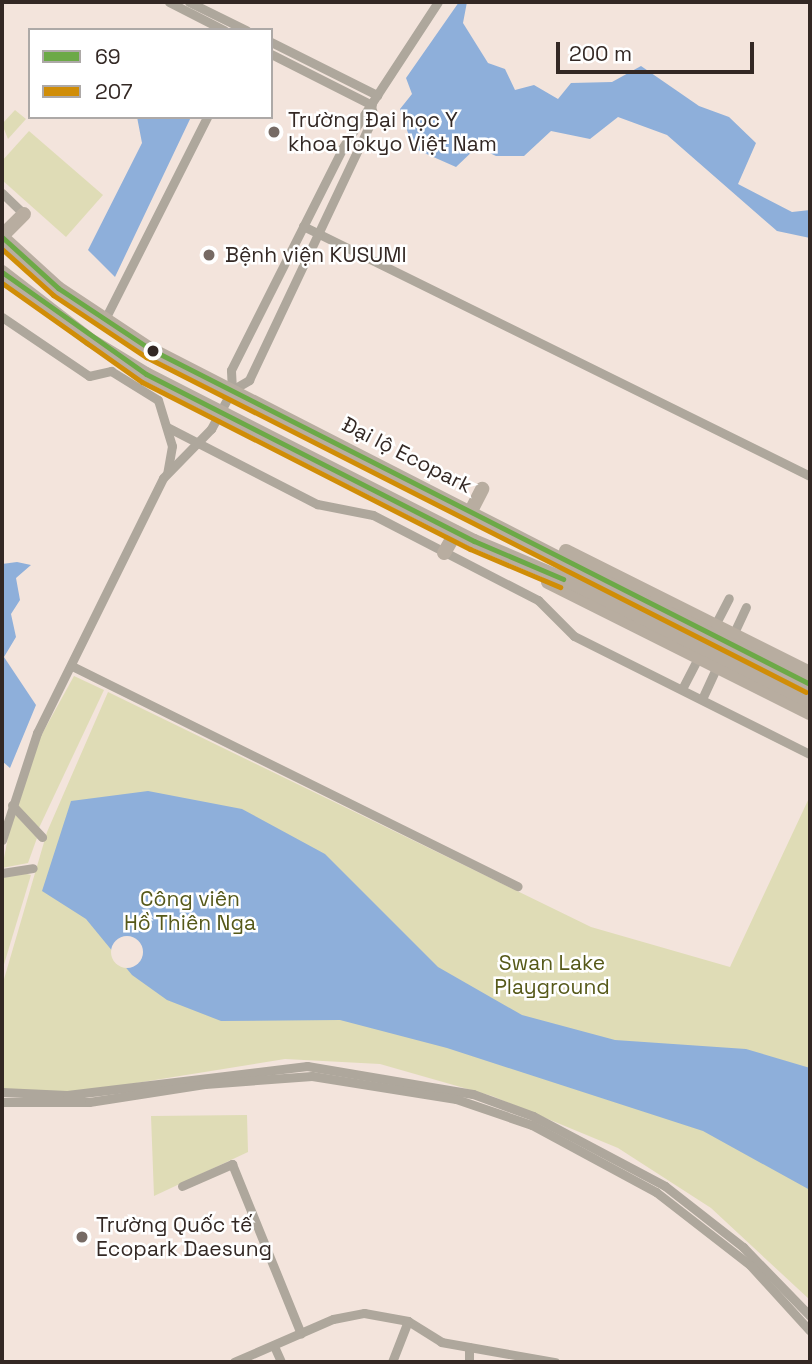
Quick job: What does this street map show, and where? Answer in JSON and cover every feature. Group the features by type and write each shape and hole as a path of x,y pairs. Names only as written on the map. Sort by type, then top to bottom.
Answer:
{"highway":[{"path":"2,237 24,214"},
{"name":"Đại lộ Ecopark","path":"2,237 104,321 578,568 810,684"},
{"path":"2,272 90,340 221,412 810,713"},
{"path":"471,511 482,489"},
{"path":"497,524 518,528 810,674"},
{"path":"444,553 456,532"},
{"path":"474,541 571,582 810,701"}],"street":[{"path":"169,2 220,28"},
{"path":"190,2 242,28"},
{"path":"163,478 201,444 221,412 232,390 231,370 303,226 377,95 438,2"},
{"path":"273,43 377,95"},
{"path":"232,390 249,380 374,116 371,106 273,55"},
{"path":"104,321 206,119"},
{"path":"2,193 24,214"},
{"path":"303,226 810,475"},
{"path":"2,317 89,376 111,371 158,400 167,427 172,458 37,733 2,840"},
{"path":"167,427 317,504 373,515 553,609 574,636 810,754"},
{"path":"682,689 729,597"},
{"path":"702,699 746,607"},
{"path":"72,666 518,886"},
{"path":"12,805 42,837"},
{"path":"2,873 33,868"},
{"path":"2,1102 67,1099 204,1080 272,1067 347,1073 473,1094 665,1186 810,1316"},
{"path":"2,1092 67,1099"},
{"path":"182,1186 232,1164 301,1334"},
{"path":"730,1242 810,1331"},
{"path":"234,1362 301,1334 364,1313 408,1321 441,1342 555,1362"},
{"path":"392,1362 408,1321"},
{"path":"274,1346 281,1362"},
{"path":"469,1347 469,1362"}],"green space":[{"path":"15,110 26,119 8,139 2,124"},
{"path":"29,131 103,195 66,237 2,180 2,161"},
{"path":"74,676 104,690 38,830 16,803 37,743"},
{"name":"Công viên Hồ Thiên Nga","path":"108,692 591,927 730,967 810,796 810,1300 711,1208 618,1148 492,1096 380,1064 285,1059 74,1093 2,1089 2,986 47,832"},
{"path":"13,812 37,838 28,863 2,868"},
{"path":"20,872 31,875 2,971 2,878"},
{"path":"247,1115 248,1152 154,1196 151,1116"}],"water":[{"path":"459,2 467,2 463,23 488,63 505,69 515,90 534,85 558,99 571,83 612,82 641,66 699,106 729,117 756,143 738,184 792,212 810,210 810,238 777,231 667,135 618,117 590,139 551,131 524,156 496,156 477,147 456,167 413,148 400,109 412,94 406,78"},
{"path":"137,119 190,119 115,277 88,250 142,143"},
{"path":"17,562 31,565 16,578 20,600 11,614 16,637 4,657 36,705 10,768 2,761 2,564"},
{"path":"148,791 242,809 325,854 438,967 522,1015 615,1040 746,1049 810,1068 810,1190 703,1131 447,1048 340,1020 221,1021 167,1000 132,975 86,919 42,891 71,801"}],"pier":[{"path":"127,936 139,940 143,952 139,964 127,968 115,964 111,952 115,940"}],"transit line":[{"name":"69","path":"2,237 58,288 150,349 810,684"},
{"name":"207","path":"2,249 53,295 146,357 806,692"},
{"name":"69","path":"2,272 146,374 474,541 563,579"},
{"name":"207","path":"2,283 142,382 470,549 560,587"}],"place":[{"name":"Trường Đại học Y khoa Tokyo Việt Nam","path":"274,132"},
{"name":"Bệnh viện KUSUMI","path":"209,255"},
{"name":"Trường Quốc tế Ecopark Daesung","path":"82,1237"}],"park label":[{"name":"Swan Lake Playground","path":"552,975"}]}
